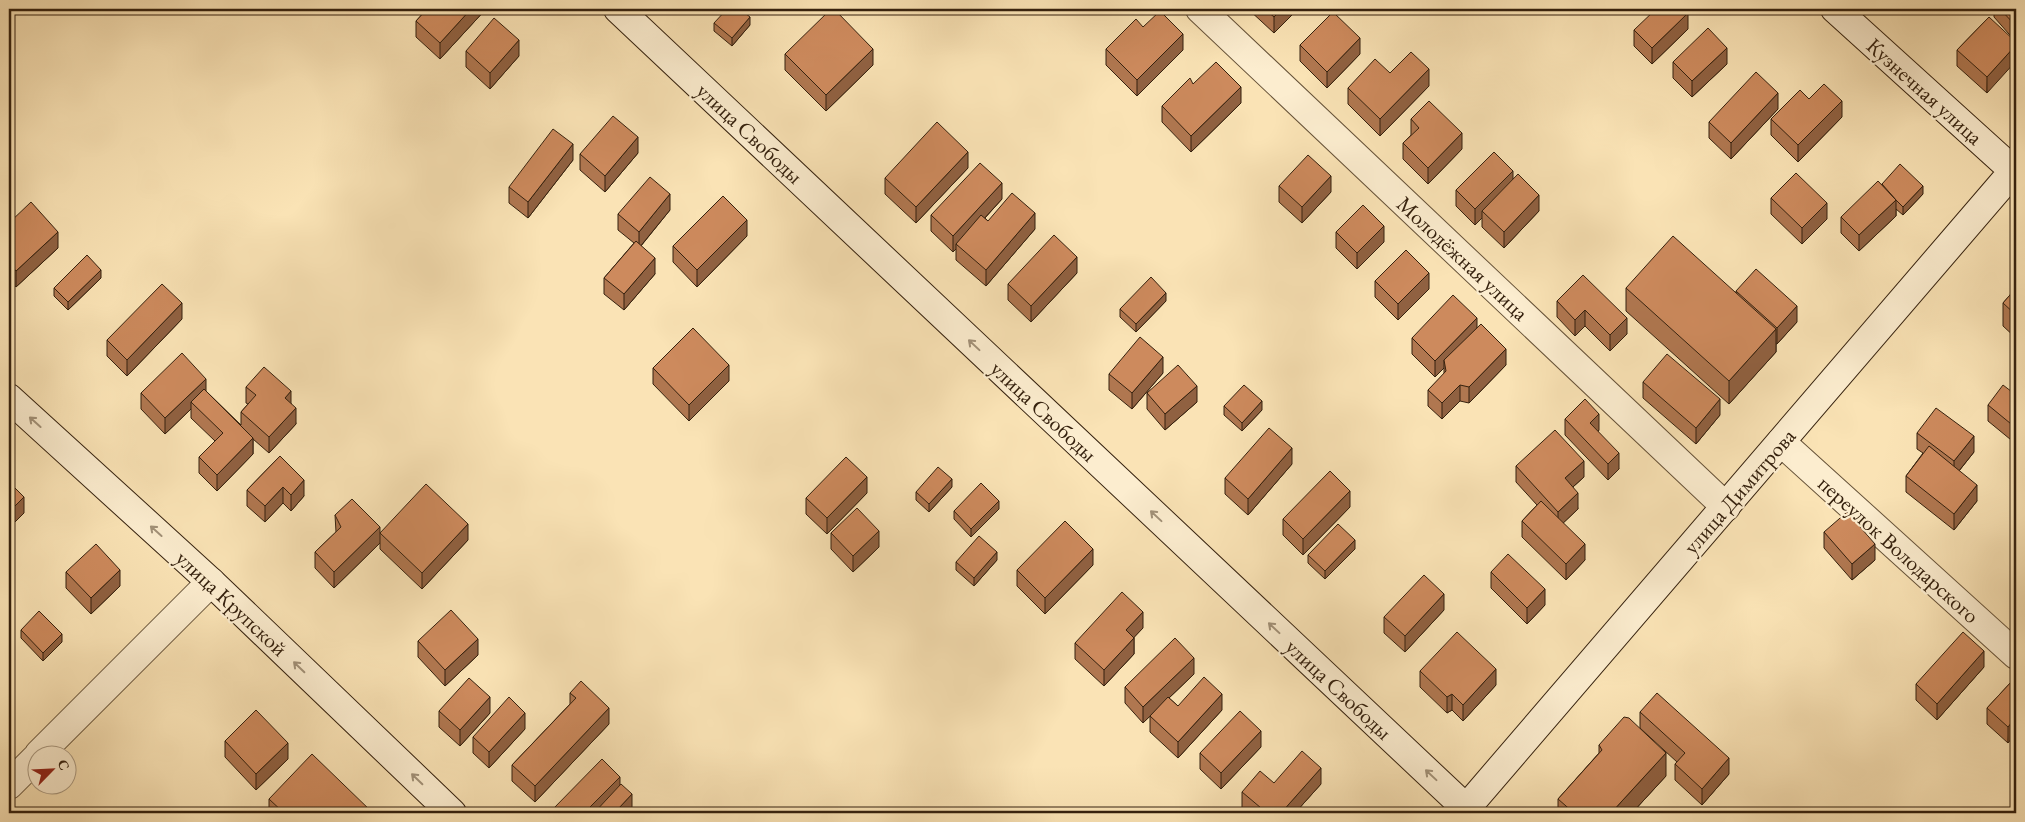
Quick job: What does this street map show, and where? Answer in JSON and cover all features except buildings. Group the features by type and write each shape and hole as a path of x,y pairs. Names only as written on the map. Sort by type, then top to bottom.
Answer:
{"street":[{"name":"улица Свободы","path":"618,9 1466,812"},
{"name":"Молодёжная улица","path":"1200,9 1726,507"},
{"name":"Кузнечная улица","path":"1835,9 2015,171"},
{"name":"улица Димитрова","path":"1466,812 2015,171"},
{"name":"улица Крупской","path":"9,398 211,582 452,813"},
{"name":"переулок Володарского","path":"1781,442 2016,655"},
{"path":"49,744 211,582"},
{"path":"9,785 28,765"}]}
